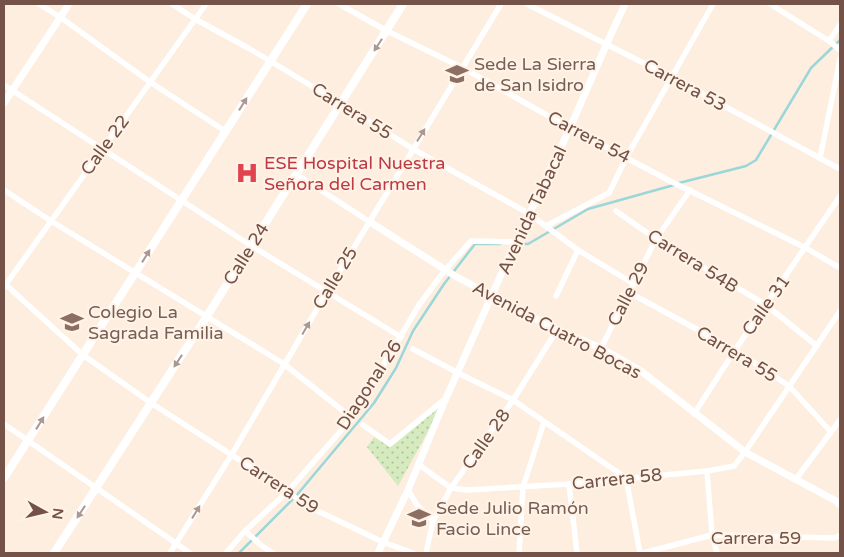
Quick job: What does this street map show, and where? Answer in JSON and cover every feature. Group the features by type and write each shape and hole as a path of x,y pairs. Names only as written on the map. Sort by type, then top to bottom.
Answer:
{"main road":[{"path":"4,478 306,4"},
{"name":"Calle 24","path":"54,553 207,316 250,245 404,4"}],"street":[{"path":"39,4 150,82 225,131"},
{"path":"4,103 69,4"},
{"name":"Carrera 55","path":"172,4 340,103 413,149 528,213 578,250 634,284"},
{"name":"Calle 22","path":"4,285 206,4"},
{"name":"Carrera 54","path":"339,4 387,31 463,68 626,158 806,248 840,268"},
{"name":"Calle 25","path":"170,553 232,454 327,292 502,4"},
{"name":"Carrera 53","path":"527,4 671,77 840,169"},
{"name":"Avenida Tabacal","path":"378,553 408,490 528,213 570,128 606,43 626,4"},
{"path":"546,226 609,193 626,158 713,4"},
{"path":"770,4 835,46 840,25"},
{"path":"820,158 840,59"},
{"path":"4,85 250,245 401,337"},
{"name":"Avenida Cuatro Bocas","path":"296,174 448,272 557,330 601,348 641,371 745,452 796,478 840,505"},
{"path":"4,190 50,221 284,364 352,418"},
{"name":"Calle 29","path":"601,348 630,294 656,239 690,190"},
{"name":"Calle 31","path":"694,414 735,350 840,196"},
{"name":"Carrera 54B","path":"616,211 656,239 766,305 817,346"},
{"name":"Diagonal 26","path":"226,553 289,492 352,418 419,305 448,272 471,241 514,245"},
{"path":"556,296 578,250"},
{"name":"Carrera 59","path":"4,285 84,355 151,403 289,492 303,504 383,542 413,553"},
{"name":"Carrera 55","path":"630,294 735,350 789,386 831,432"},
{"path":"745,452 840,311"},
{"name":"Calle 28","path":"426,553 433,521 451,488 513,400 557,330"},
{"path":"413,349 513,400 626,478 641,553"},
{"path":"363,426 390,444 447,398"},
{"path":"796,478 840,420"},
{"path":"519,553 523,487 544,422"},
{"path":"4,424 190,553"},
{"name":"Carrera 58","path":"451,488 467,490 569,484 707,471 734,466 745,452"},
{"path":"418,464 451,488"},
{"path":"707,471 712,535 717,553"},
{"path":"569,484 578,553"},
{"path":"408,490 417,505 433,521"},
{"path":"246,532 262,546 274,553"},
{"name":"Carrera 59","path":"641,553 712,535 835,538 840,535"}],"green space":[{"path":"443,404 398,486 367,447 374,437 390,447"}],"waterway":[{"path":"679,183 746,166 756,160 811,68 840,40"},
{"path":"515,244 528,244 588,209 674,185"},
{"path":"239,553 296,496 374,403 396,368 413,331 444,284 475,244 500,244"}],"place":[{"name":"Sede La Sierra de San Isidro","path":"457,74"},
{"name":"ESE Hospital Nuestra Señora del Carmen","path":"247,173"},
{"name":"Colegio La Sagrada Familia","path":"72,322"},
{"name":"Sede Julio Ramón Facio Lince","path":"419,518"}]}
